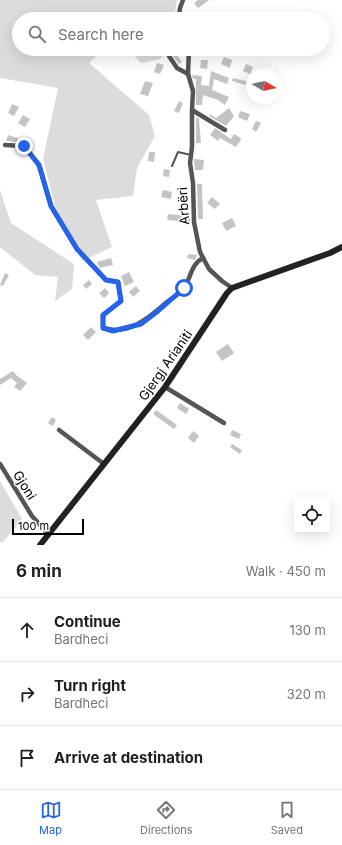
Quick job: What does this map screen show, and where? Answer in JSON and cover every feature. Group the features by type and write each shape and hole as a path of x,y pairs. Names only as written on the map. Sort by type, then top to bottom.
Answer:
{"main road":[{"path":"232,288 330,254 342,247"},
{"name":"Gjergj Arianiti","path":"40,545 165,387 232,288"}],"street":[{"path":"180,12 182,0"},
{"path":"169,56 177,68 188,74"},
{"name":"Arbëri","path":"189,56 188,74 193,91 190,163 193,183 194,222 200,252 209,269 232,288"},
{"path":"192,110 225,130"},
{"path":"5,145 24,146 39,165 51,206 77,249 106,280 118,282 121,301 103,315 103,328 113,331 141,324 184,288 192,269 198,260 203,258"},
{"path":"165,387 224,423"},
{"path":"59,430 104,464"},
{"name":"Gjoni","path":"0,464 32,516 48,534"}],"lane":[{"path":"172,166 178,152 190,155"}],"shaded area":[{"path":"0,0 177,0 175,12 12,12 12,56 96,56 89,63 149,115 155,136 137,168 133,196 96,200 112,247 82,261 55,206 43,159 58,88 0,78"},
{"path":"135,56 162,56 161,59 141,63"},
{"path":"0,190 11,223 74,264 72,289 55,301 58,277 35,275 0,247"},
{"path":"0,481 22,519 3,542 0,542"}],"building":[{"path":"198,0 209,0 198,8 194,3"},
{"path":"173,56 178,56 182,62 179,64"},
{"path":"224,57 232,60 230,68 221,64"},
{"path":"201,60 208,60 207,69 200,68"},
{"path":"157,63 164,65 160,74 154,72"},
{"path":"246,64 253,67 246,68 246,72 243,71"},
{"path":"211,71 229,78 227,84 214,79 212,90 229,97 225,105 218,100 203,95 202,105 196,105 196,79 193,79 192,75 202,76 201,85 209,86"},
{"path":"233,78 246,81 246,85 232,81"},
{"path":"145,81 153,83 148,96 140,94"},
{"path":"179,101 183,103 179,113 174,111"},
{"path":"12,104 19,107 14,116 8,113"},
{"path":"229,108 234,116 226,126 209,116 210,114 216,118"},
{"path":"240,111 250,114 247,121 238,117"},
{"path":"23,115 30,119 25,127 18,123"},
{"path":"196,117 199,119 201,143 196,143"},
{"path":"256,121 261,123 256,132 252,129"},
{"path":"215,128 231,139 234,134 241,138 240,142 236,147 220,138 218,141 210,135"},
{"path":"8,135 18,138 17,142 6,141"},
{"path":"149,152 155,152 154,162 148,161"},
{"path":"194,159 204,160 203,170 195,170"},
{"path":"164,169 170,170 169,177 163,176"},
{"path":"197,184 202,184 203,219 198,219"},
{"path":"163,190 172,192 171,199 161,197"},
{"path":"212,197 220,204 215,209 207,203"},
{"path":"168,214 190,216 190,222 167,220"},
{"path":"232,218 236,226 226,231 222,223"},
{"path":"188,254 197,255 195,260 187,258"},
{"path":"111,258 113,265 99,267 97,262"},
{"path":"129,272 134,282 125,286 121,276"},
{"path":"5,273 9,275 3,286 0,285"},
{"path":"89,280 92,284 86,289 83,285"},
{"path":"136,286 140,291 133,297 129,292"},
{"path":"105,288 109,293 104,298 99,293"},
{"path":"91,327 96,332 88,340 83,335"},
{"path":"228,344 234,353 222,361 216,352"},
{"path":"13,371 27,383 20,391 14,387 17,383 11,378 0,385 0,379"},
{"path":"180,403 189,409 186,414 177,408"},
{"path":"156,410 177,425 174,429 153,414"},
{"path":"52,417 56,420 53,426 48,423"},
{"path":"232,430 241,434 239,439 230,435"},
{"path":"193,431 199,436 194,443 188,438"},
{"path":"232,444 242,450 240,454 230,447"}],"route":[{"path":"24,146 39,165 51,206 77,249 106,280 118,282 121,301 103,315 103,328 113,331 141,324 184,288"}]}
